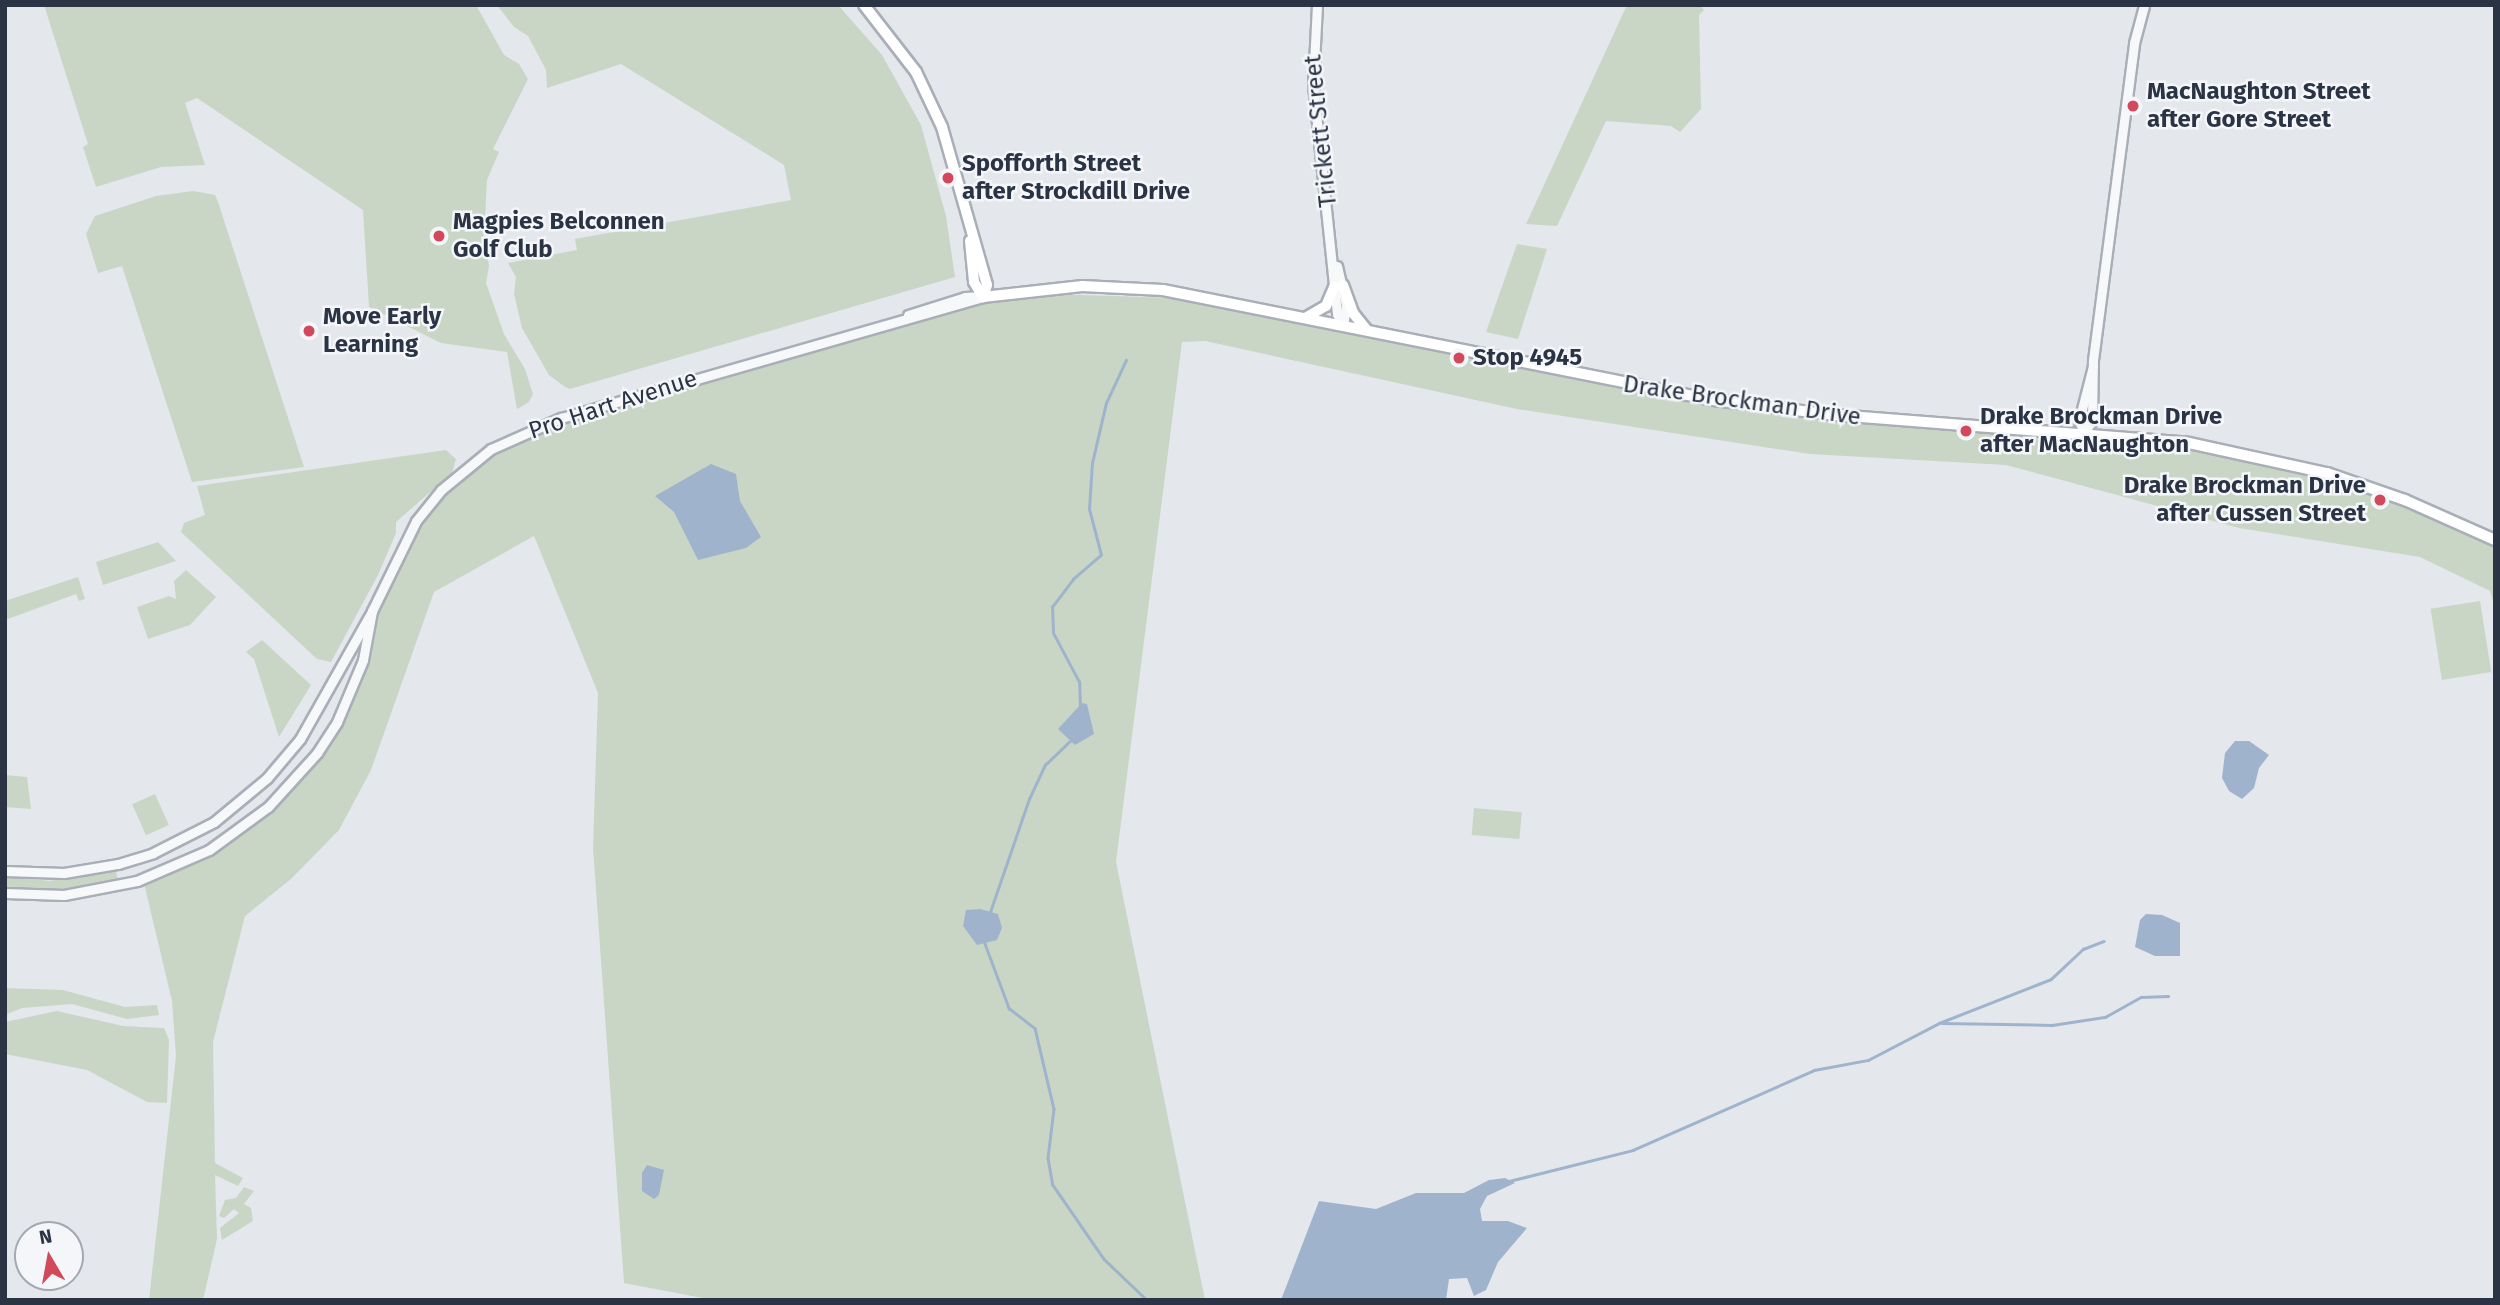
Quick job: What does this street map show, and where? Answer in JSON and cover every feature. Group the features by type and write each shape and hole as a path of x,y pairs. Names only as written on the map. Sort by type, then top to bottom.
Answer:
{"main road":[{"path":"864,5 898,45 931,102 952,155 969,230 974,282 983,297"},
{"path":"1305,318 1326,306 1338,286 1353,313 1368,331"},
{"name":"Drake Brockman Drive","path":"983,297 1032,289 1142,288 1305,318 1596,380 1754,406 2189,443 2327,473 2405,500 2495,540"}],"street":[{"name":"Trickett Street","path":"1317,5 1313,85 1343,326"},
{"path":"2084,432 2079,421 2093,366 2134,43 2144,5"},
{"name":"Pro Hart Avenue","path":"5,871 64,873 118,864 174,844 214,822 267,778 295,746 372,611 416,521 458,474 508,439 594,408 893,321 947,310 983,297"},
{"name":"Pro Hart Avenue","path":"5,893 64,895 124,885 177,867 240,830 294,781 337,722 363,660 372,611"}],"green space":[{"path":"44,5 476,5 504,55 519,64 528,79 493,149 499,152 487,180 485,219 481,218 489,266 486,283 504,334 525,369 533,394 529,402 517,409 507,352 441,343 369,307 363,210 197,98 185,103 205,165 161,167 96,187 83,147 88,144"},
{"path":"497,5 838,5 882,55 921,125 946,216 955,277 570,389 565,387 549,375 522,328 514,294 516,277 508,263 577,250 575,239 791,200 784,165 621,64 547,88 546,70 528,36 514,27"},
{"path":"1627,5 1700,5 1704,10 1699,15 1701,109 1680,132 1671,126 1606,121 1557,226 1526,224"},
{"path":"193,191 215,195 218,202 304,467 192,482 122,266 98,273 86,234 95,216 156,196"},
{"path":"1517,244 1547,249 1518,339 1486,332"},
{"path":"1048,294 1179,298 1754,406 2142,437 2327,473 2495,540 2495,607 2490,591 2420,557 2239,528 2006,465 1810,454 1517,409 1205,341 1182,342 1116,862 1205,1300 713,1300 624,1283 593,848 598,693 534,536 434,592 371,770 339,830 291,879 245,916 213,1042 215,1163 243,1178 238,1186 215,1175 217,1239 203,1300 149,1300 176,1056 172,1001 143,879 209,850 294,781 353,689 372,611 416,521 476,459 550,421 964,305"},
{"path":"446,450 456,459 452,473 396,522 396,533 378,575 331,662 317,659 181,532 184,523 205,515 197,486"},
{"path":"158,542 176,561 103,585 96,562"},
{"path":"186,570 216,597 190,625 148,639 137,607 169,596 176,599 174,581"},
{"path":"78,577 85,599 79,601 76,594 5,620 5,601"},
{"path":"2480,601 2491,672 2442,680 2431,609"},
{"path":"262,640 311,685 279,737 254,659 246,652"},
{"path":"5,775 27,777 31,809 5,807"},
{"path":"155,794 169,825 146,835 132,804"},
{"path":"1474,808 1522,812 1519,839 1472,835"},
{"path":"116,871 118,881 65,890 5,889 5,875 49,881"},
{"path":"5,988 63,990 125,1007 157,1005 159,1015 127,1019 72,1004 22,1008 5,1015"},
{"path":"57,1011 123,1026 164,1028 169,1040 167,1103 147,1102 87,1070 5,1054 5,1022"},
{"path":"244,1187 254,1191 244,1204 251,1208 253,1221 222,1240 220,1228 239,1213 234,1209 224,1218 219,1216 225,1200 236,1198"}],"water":[{"path":"711,464 736,474 740,501 761,537 746,548 698,560 674,512 655,496"},
{"path":"1082,703 1087,704 1094,734 1075,745 1058,729"},
{"path":"2235,741 2249,741 2269,755 2259,768 2254,788 2242,799 2229,791 2222,778 2225,753"},
{"path":"980,909 998,914 1002,928 997,940 977,945 963,926 966,910"},
{"path":"2146,914 2162,915 2180,923 2180,956 2155,956 2135,947 2140,920"},
{"path":"647,1165 664,1170 659,1195 654,1199 642,1191 642,1173"},
{"path":"1505,1178 1515,1183 1487,1196 1480,1209 1482,1221 1508,1221 1527,1228 1498,1262 1486,1290 1474,1296 1467,1278 1449,1279 1446,1300 1281,1300 1319,1201 1376,1209 1416,1193 1464,1193 1489,1180"}],"waterway":[{"path":"1080,707 1079,682 1053,633 1052,607 1073,579 1101,555 1089,509 1092,463 1106,403 1126,360"},
{"path":"989,915 1029,799 1045,765 1071,740"},
{"path":"984,941 1009,1008 1035,1028 1054,1109 1048,1158 1053,1185 1104,1259 1147,1300"},
{"path":"1509,1181 1633,1150 1814,1070 1868,1060 1939,1023 2051,979 2083,949 2104,941"},
{"path":"1942,1023 2052,1025 2105,1017 2141,997 2168,996"}],"place":[{"name":"MacNaughton Street after Gore Street","path":"2133,106"},
{"name":"Spofforth Street after Strockdill Drive","path":"948,178"},
{"name":"Magpies Belconnen Golf Club","path":"439,236"},
{"name":"Move Early Learning","path":"309,331"},
{"name":"Stop 4945","path":"1459,358"},
{"name":"Drake Brockman Drive after MacNaughton","path":"1966,431"},
{"name":"Drake Brockman Drive after Cussen Street","path":"2380,500"}]}
